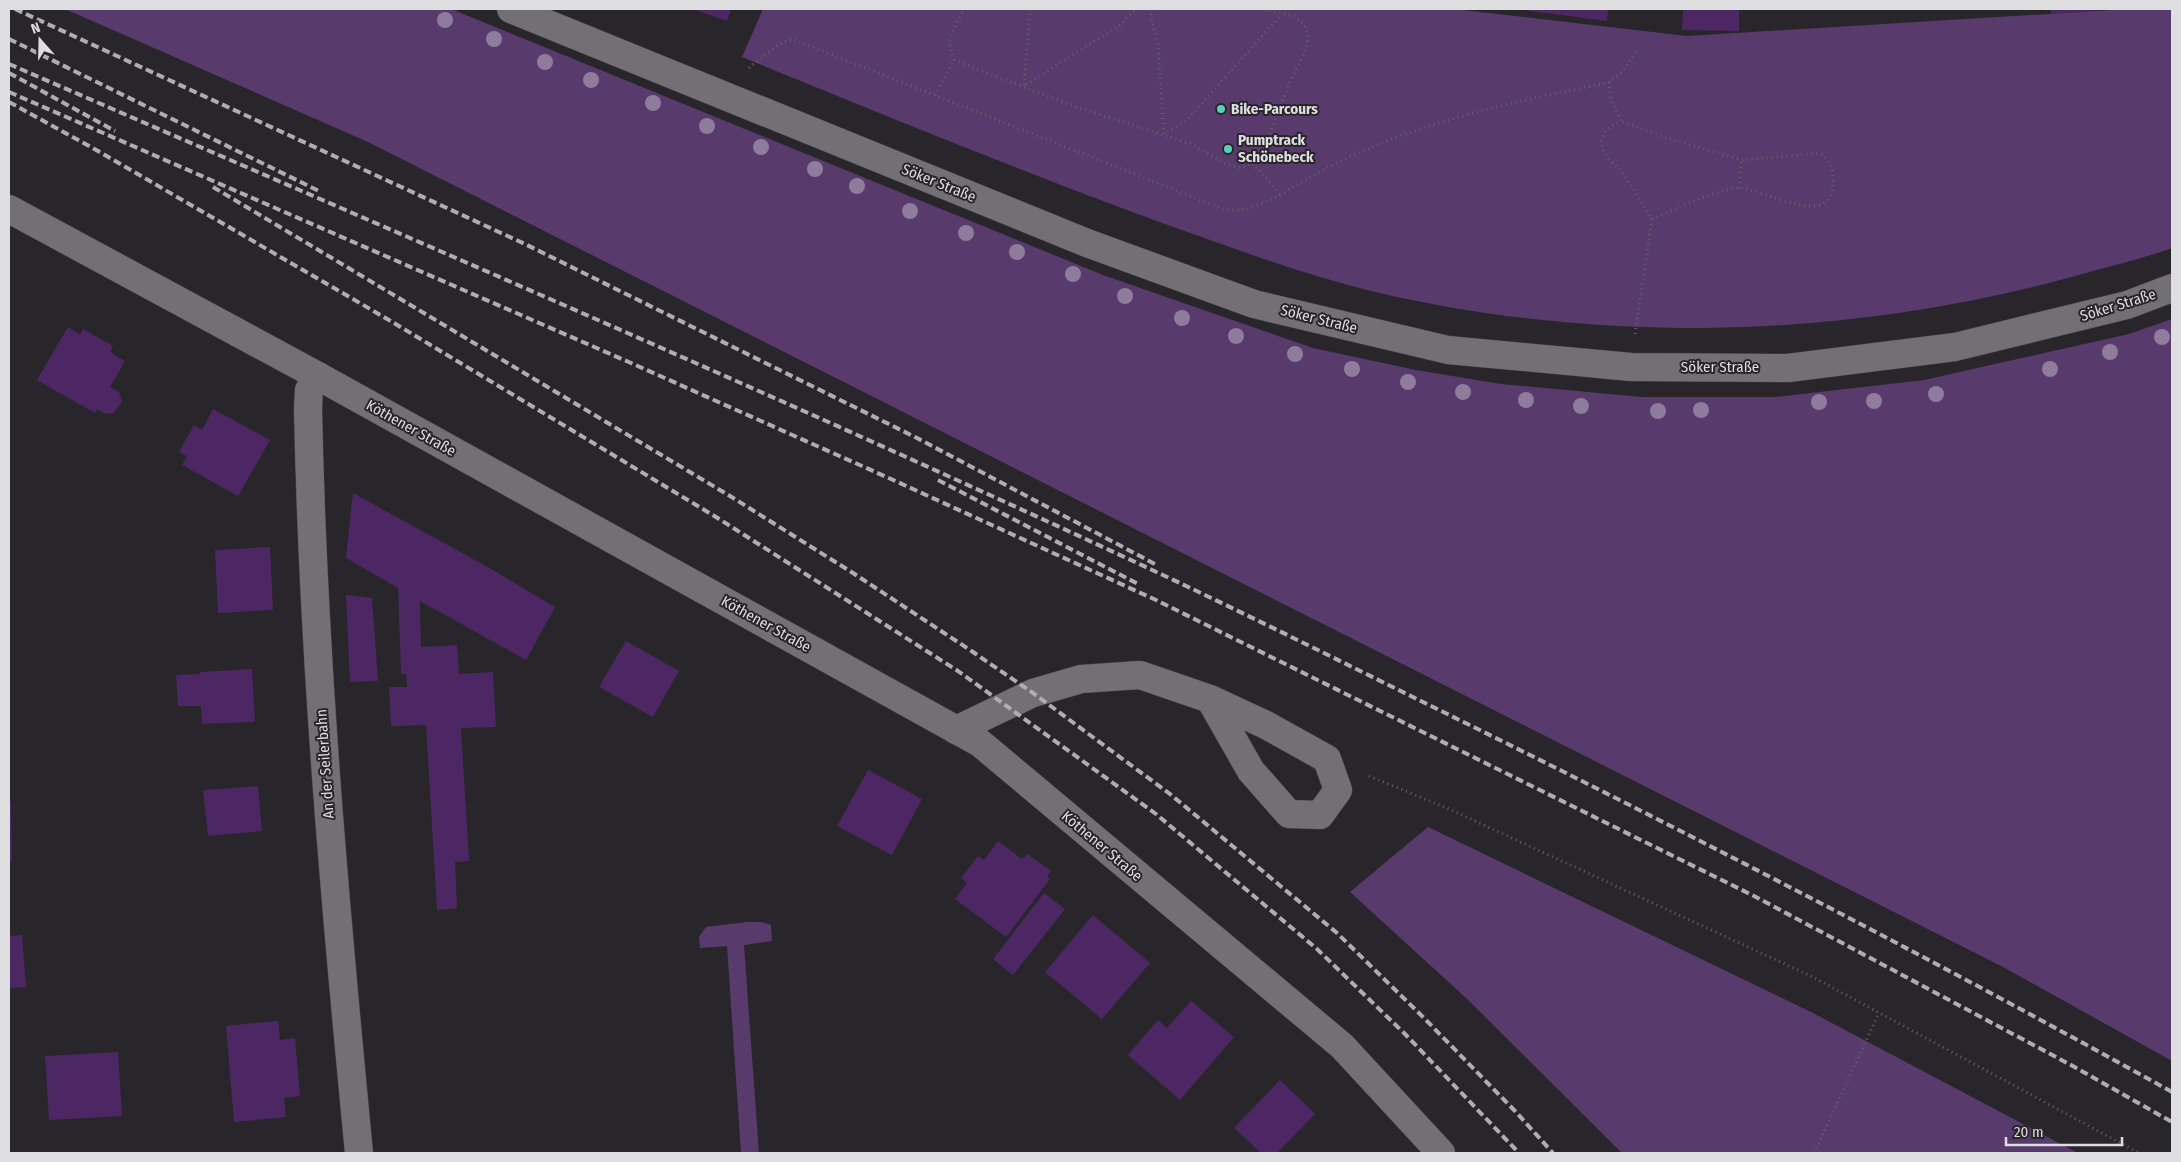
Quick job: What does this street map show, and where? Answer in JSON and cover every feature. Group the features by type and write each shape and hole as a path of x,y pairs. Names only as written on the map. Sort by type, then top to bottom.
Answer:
{"street":[{"name":"Söker Straße","path":"511,9 1087,243 1254,304 1448,350 1631,366 1788,368 1955,347 2127,306 2172,288"},
{"name":"Köthener Straße","path":"9,209 318,376 980,743 1342,1046 1441,1153"},
{"name":"An der Seilerbahn","path":"318,376 309,390 308,408 310,524 324,762 359,1153"},
{"path":"956,730 1033,694 1081,679 1140,675 1210,699 1266,725 1327,759 1338,790 1320,815 1289,814 1251,771 1210,699"}],"path":[{"path":"935,95 954,60 949,42 957,22 965,9"},
{"path":"1024,86 1030,9"},
{"path":"1024,86 1120,24 1135,9"},
{"path":"1151,9 1158,46 1164,134"},
{"path":"954,60 1082,109 1191,144 1228,165 1240,168 1252,163 1262,154 1290,81 1306,50 1308,36 1304,24 1294,16 1261,9"},
{"path":"1164,134 1187,120 1282,14"},
{"path":"717,92 778,46 792,39 1222,209 1238,210 1258,205 1346,157 1404,134 1502,105 1609,82 1623,71 1637,50"},
{"path":"1609,82 1611,100 1621,121 1667,138 1742,160 1757,161 1820,153 1832,166 1832,189 1827,200 1816,206 1798,206 1776,200 1758,192 1739,188 1716,194 1652,219"},
{"path":"1621,121 1607,128 1602,136 1603,148 1608,158 1620,170 1652,219 1631,366"},
{"path":"1739,188 1742,160"},
{"path":"1252,163 1280,193"},
{"path":"1327,759 1458,813 1813,977 2139,1153"},
{"path":"1814,1153 1879,1013"}],"shaded area":[{"path":"65,9 451,9 1103,275 1313,348 1416,370 1501,384 1642,397 1776,397 1924,380 2129,334 2172,319 2172,1061 2005,968 368,142"},
{"path":"763,9 1454,9 1687,36 2129,9 2172,9 2172,248 2079,275 1992,296 1904,312 1816,323 1726,328 1637,327 1547,321 1459,309 1371,291 1293,269 1059,184 742,57"},
{"path":"1428,827 1813,1013 2078,1153 1622,1153 1465,997 1350,892"},
{"path":"762,922 771,925 772,941 744,945 759,1153 741,1153 727,946 700,948 699,937 706,927"}],"building":[{"path":"693,9 731,9 727,21"},
{"path":"1514,9 1608,9 1607,21"},
{"path":"1683,9 1739,9 1739,31 1682,30"},
{"path":"2051,9 2104,9 2104,10 2051,14"},
{"path":"68,327 80,335 83,329 113,346 110,352 125,361 110,387 119,392 122,401 114,413 106,414 97,409 95,413 37,380"},
{"path":"213,409 270,440 238,496 182,465 187,456 179,452 194,425 202,430"},
{"path":"353,493 493,570 555,607 526,660 420,601 421,647 457,645 459,674 493,672 496,727 461,728 469,861 455,862 457,908 437,910 426,725 391,726 389,687 407,687 406,674 401,674 398,588 346,558"},
{"path":"270,547 273,610 218,613 215,550"},
{"path":"346,595 372,598 378,681 350,682"},
{"path":"626,641 679,671 653,717 599,687"},
{"path":"252,669 255,722 202,724 201,706 178,706 176,675"},
{"path":"868,770 922,799 892,855 837,826"},
{"path":"258,786 262,831 208,836 203,790"},
{"path":"9,802 11,802 12,861 9,862"},
{"path":"998,841 1022,859 1027,854 1051,871 1047,877 1050,879 1006,937 955,899 967,883 961,878 978,856 984,860"},
{"path":"1044,893 1065,909 1013,975 993,959"},
{"path":"1093,915 1150,963 1102,1019 1045,972"},
{"path":"22,935 26,987 9,988 9,936"},
{"path":"1191,1001 1234,1037 1180,1100 1128,1055 1158,1020 1167,1028"},
{"path":"278,1021 280,1040 295,1038 300,1096 284,1098 286,1117 234,1122 226,1026"},
{"path":"118,1052 122,1116 49,1120 45,1056"},
{"path":"1280,1080 1315,1114 1277,1153 1261,1153 1234,1128"}],"railway":[{"path":"15,9 525,244 917,438 1155,564"},
{"path":"9,39 321,192"},
{"path":"9,64 878,444 1198,591 1707,845 1987,991 2172,1092"},
{"path":"9,73 115,131"},
{"path":"9,92 631,363 1156,600 1754,896 2071,1065 2172,1122"},
{"path":"9,102 98,151 389,320 716,517 958,671 1156,814 1317,949 1405,1034 1519,1153"},
{"path":"213,187 730,496 853,573 1033,693 1170,794 1337,933 1424,1018 1515,1111 1553,1153"},
{"path":"938,480 1140,585"}],"place":[{"name":"Bike-Parcours","path":"1221,109"},
{"name":"Pumptrack Schönebeck","path":"1228,149"}]}
